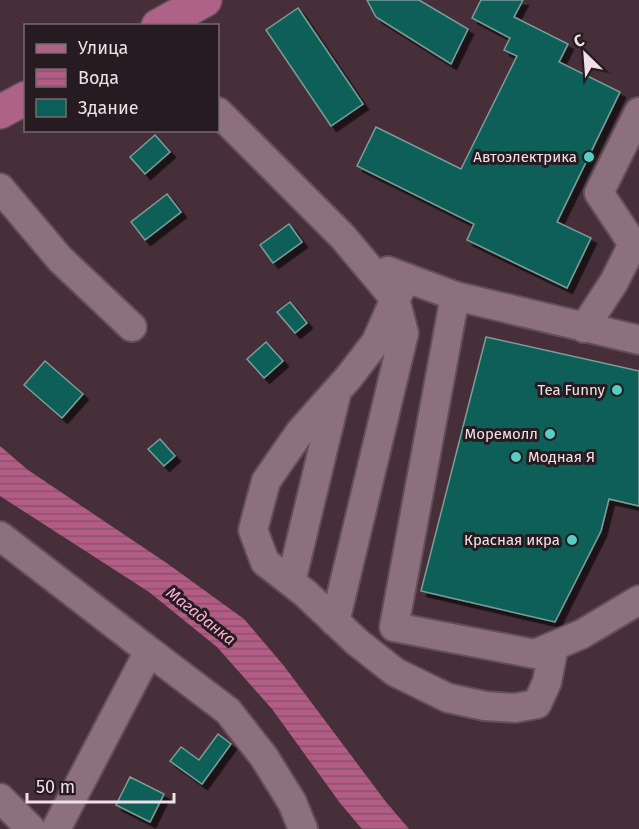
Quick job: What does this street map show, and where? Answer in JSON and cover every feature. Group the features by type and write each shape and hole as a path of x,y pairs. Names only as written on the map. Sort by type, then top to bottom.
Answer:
{"main road":[{"path":"162,24 205,0"},
{"path":"0,112 24,99"}],"street":[{"path":"584,328 614,282 633,244 599,193 639,112"},
{"path":"219,113 364,261 401,289 455,296 639,340"},
{"path":"0,188 60,259 132,327"},
{"path":"401,289 376,342 300,432 266,480 253,530 265,562 395,672 448,698 485,706 515,708 537,704 547,682 554,646"},
{"path":"335,622 404,333 401,289"},
{"path":"455,296 394,627 535,654 582,634 639,600"},
{"path":"291,582 337,390"},
{"path":"0,536 228,711 264,757 292,802 303,829"},
{"path":"56,829 149,651"}],"water":[{"name":"Магаданка","path":"0,446 28,470 168,564 244,619 284,666 386,802 409,829 362,829 340,803 272,709 217,647 149,592 0,496"}],"building":[{"path":"367,0 419,0 468,29 451,64 376,17"},
{"path":"481,0 523,0 514,17 568,44 559,62 620,92 557,222 591,238 567,288 467,240 474,224 357,166 376,127 461,169 517,56 504,50 510,38 472,18"},
{"path":"298,8 363,104 331,126 266,30"},
{"path":"155,135 170,152 145,174 130,157"},
{"path":"167,194 181,212 145,240 131,222"},
{"path":"289,224 302,242 273,263 260,245"},
{"path":"290,302 307,323 295,333 277,312"},
{"name":"Моремолл","path":"486,337 639,371 639,506 609,499 601,531 555,622 421,591"},
{"path":"266,342 283,361 264,378 247,359"},
{"path":"45,361 83,394 62,418 24,385"},
{"path":"160,439 175,456 164,466 148,449"},
{"path":"218,734 231,744 202,784 170,761 181,747 199,760"},
{"path":"130,777 164,794 150,822 116,805"}],"place":[{"name":"Автоэлектрика","path":"589,157"},
{"name":"Tea Funny","path":"617,390"},
{"name":"Моремолл","path":"550,434"},
{"name":"Модная Я","path":"516,457"},
{"name":"Красная икра","path":"572,540"}]}
